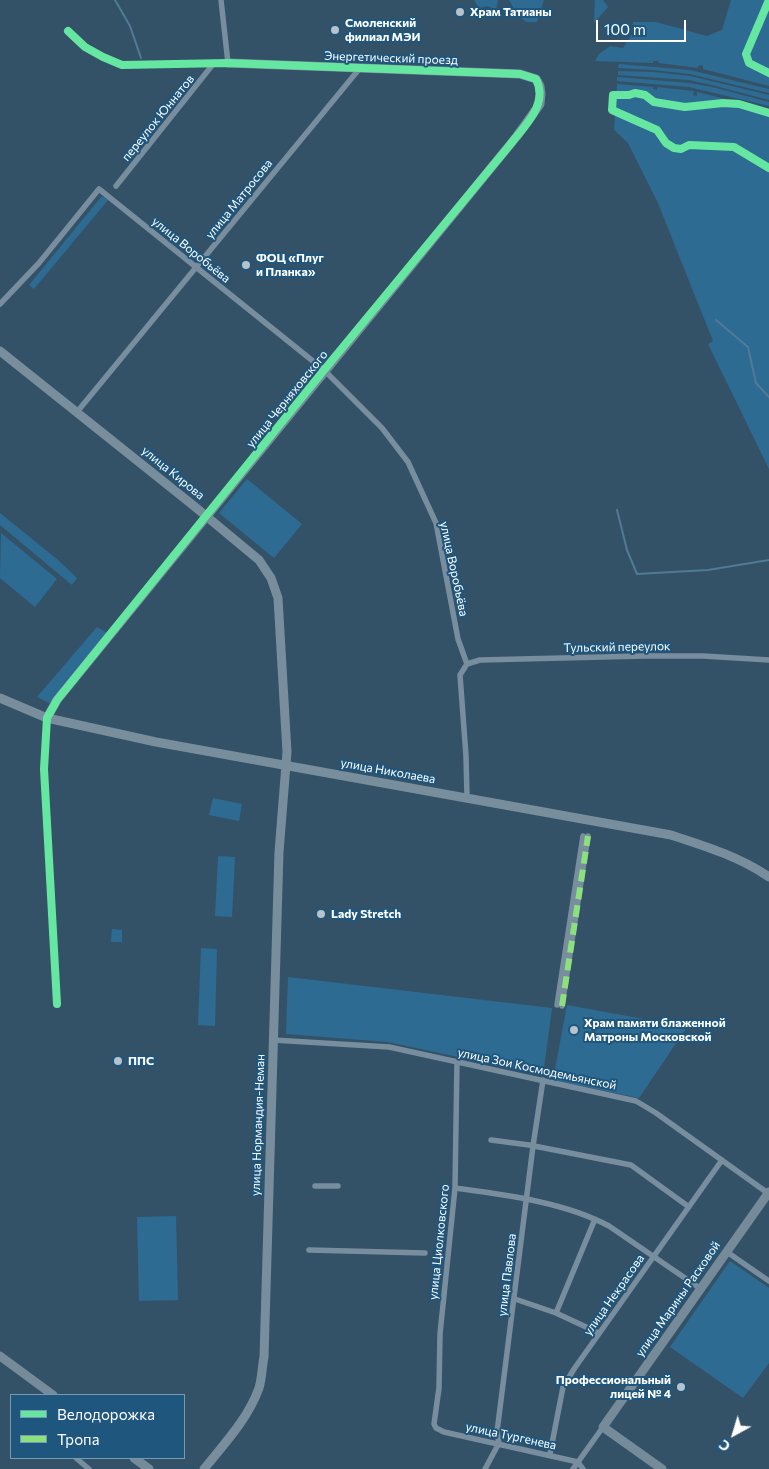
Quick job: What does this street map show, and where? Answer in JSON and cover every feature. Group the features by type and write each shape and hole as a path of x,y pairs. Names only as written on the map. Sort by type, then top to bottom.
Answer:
{"main road":[{"name":"улица Кирова","path":"0,351 207,516 259,560 271,578 278,598 286,765"},
{"name":"улица Николаева","path":"0,698 47,718 156,742 671,835 710,848 769,877"},
{"name":"улица Нормандия-Неман","path":"204,1469 237,1429 254,1399 259,1386 264,1357 279,852 286,765"}],"street":[{"path":"68,31 85,47 103,57 122,64 228,63 221,0"},
{"name":"переулок Юннатов","path":"116,186 214,63"},
{"name":"Энергетический проезд","path":"228,63 520,74 536,79 540,86 541,94"},
{"name":"улица Матросова","path":"77,412 360,68"},
{"name":"улица Черняховского","path":"47,718 57,700 324,370 517,136 540,104 541,94"},
{"name":"улица Воробьёва","path":"0,304 38,263 99,189 324,370 382,428 408,462 436,523 458,639 466,664 460,675 467,797"},
{"name":"Тульский переулок","path":"466,664 480,660 627,656 703,656 769,660"},
{"path":"47,718 45,773 57,1004"},
{"path":"560,1005 585,836"},
{"name":"улица Зои Космодемьянской","path":"273,1040 389,1047 636,1101 656,1113 769,1193"},
{"name":"улица Циолковского","path":"434,1424 439,1388 440,1334 455,1188 457,1061"},
{"name":"улица Павлова","path":"485,1469 499,1443 497,1432 533,1146 544,1080"},
{"path":"491,1140 631,1165 689,1207"},
{"name":"улица Некрасова","path":"550,1454 563,1387 722,1160"},
{"path":"315,1186 338,1186"},
{"path":"455,1188 527,1198 595,1218 610,1226 701,1289"},
{"name":"улица Марины Расковой","path":"573,1469 769,1193"},
{"path":"556,1314 595,1218"},
{"path":"309,1250 425,1253"},
{"path":"727,1252 769,1282"},
{"path":"515,1299 600,1333"},
{"path":"0,1356 51,1394"},
{"name":"улица Тургенева","path":"434,1424 436,1428 444,1432 550,1454 578,1462"},
{"path":"603,1427 662,1469"},
{"path":"77,1459 89,1469"},
{"path":"135,1459 149,1469"},
{"path":"578,1462 584,1469"}],"shaded area":[{"path":"474,0 498,0 496,10 488,6 479,8"},
{"path":"509,0 544,0 537,22 526,22 517,14"},
{"path":"595,0 603,0 608,7 594,23"},
{"path":"731,0 769,0 769,86 703,69 703,66 699,65 698,68 659,63 658,61 653,61 653,63 595,61 599,54 610,46 623,48 632,34 633,22 656,22 707,36 722,30"},
{"path":"619,64 690,70 769,89 769,93 690,74 618,68"},
{"path":"618,71 690,76 769,95 769,100 689,80 618,75"},
{"path":"617,77 689,83 712,87 769,102 769,106 689,87 617,81"},
{"path":"617,84 653,87 653,89 657,90 657,87 694,91 693,95 697,96 697,92 769,110 769,469 708,344 713,341 658,203 628,143 614,130"},
{"path":"102,196 108,200 34,289 29,285"},
{"path":"247,479 302,524 274,558 219,513"},
{"path":"0,513 77,578 72,585 0,525"},
{"path":"1,533 57,579 35,607 0,578"},
{"path":"97,627 107,633 51,704 37,697"},
{"path":"213,798 242,804 239,821 209,815"},
{"path":"218,856 235,857 232,917 215,916"},
{"path":"112,929 122,930 122,942 111,942"},
{"path":"201,948 217,949 215,1026 198,1025"},
{"path":"288,977 552,1008 543,1075 388,1042 286,1034"},
{"path":"567,1005 687,1027 639,1098 553,1080"},
{"path":"176,1216 178,1300 139,1301 137,1217"},
{"path":"730,1261 769,1288 769,1363 743,1398 670,1347"}],"waterway":[{"path":"115,0 130,26 141,58"},
{"path":"716,320 748,347 756,383 769,397"},
{"path":"617,510 627,550 637,574 708,570 769,560"}],"marked path":[{"path":"562,1006 588,836"}],"cycle path":[{"path":"769,0 746,54 749,63 769,73"},
{"path":"57,1004 44,769 47,718 57,700 324,370 521,131 533,115 539,98 536,79 520,74 228,63 122,65 85,47 68,31"},
{"path":"769,113 739,104 723,103 685,107 654,102 645,95 635,93 613,95 612,110 657,130 666,143 674,148 681,149 689,145 734,147 769,168"}],"place":[{"name":"Храм Татианы","path":"460,12"},
{"name":"Смоленский филиал МЭИ","path":"335,30"},
{"name":"ФОЦ «Плуг и Планка»","path":"246,265"},
{"name":"Lady Stretch","path":"321,914"},
{"name":"Храм памяти блаженной Матроны Московской","path":"574,1030"},
{"name":"ППС","path":"118,1061"},
{"name":"Профессиональный лицей № 4","path":"681,1387"}]}
